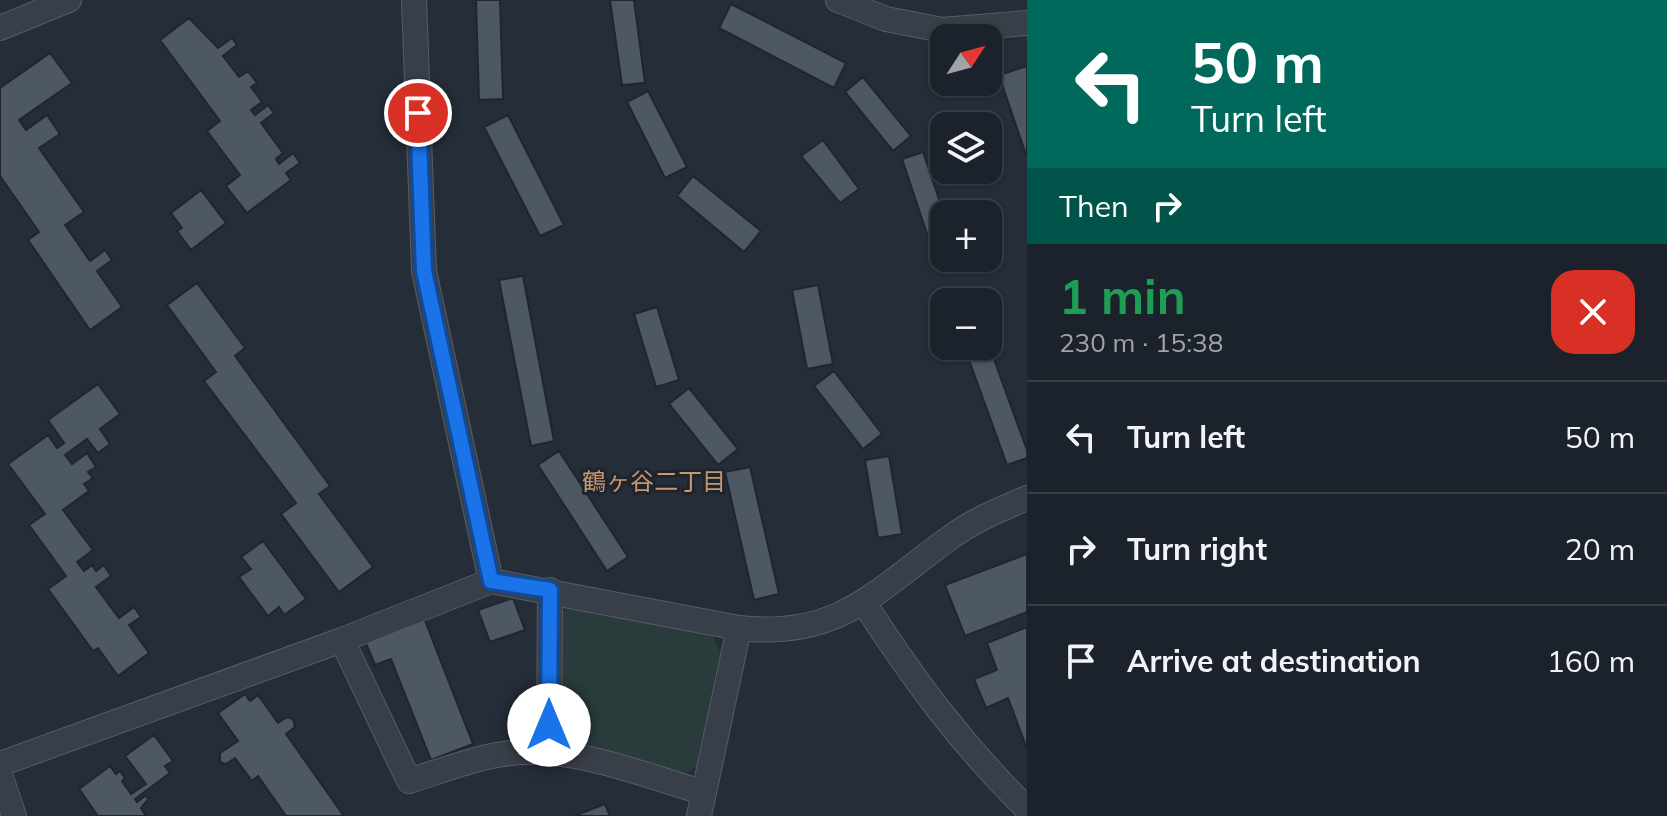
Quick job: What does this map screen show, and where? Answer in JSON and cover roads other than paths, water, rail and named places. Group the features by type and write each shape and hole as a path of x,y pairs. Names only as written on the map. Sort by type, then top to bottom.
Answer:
{"street":[{"path":"0,28 69,0"},
{"path":"414,0 424,271 491,581"},
{"path":"838,0 886,19 942,30 1027,23"},
{"path":"0,764 342,640 491,581 739,628 773,631 810,627 864,603 953,536 1027,498"},
{"path":"549,752 550,590"},
{"path":"864,603 948,726 988,773 1027,809"},
{"path":"342,640 409,781 498,754 549,752 589,758 700,804 739,628"},
{"path":"0,775 14,816"}],"district":[{"name":"鶴ヶ谷二丁目","path":"654,482"}]}
